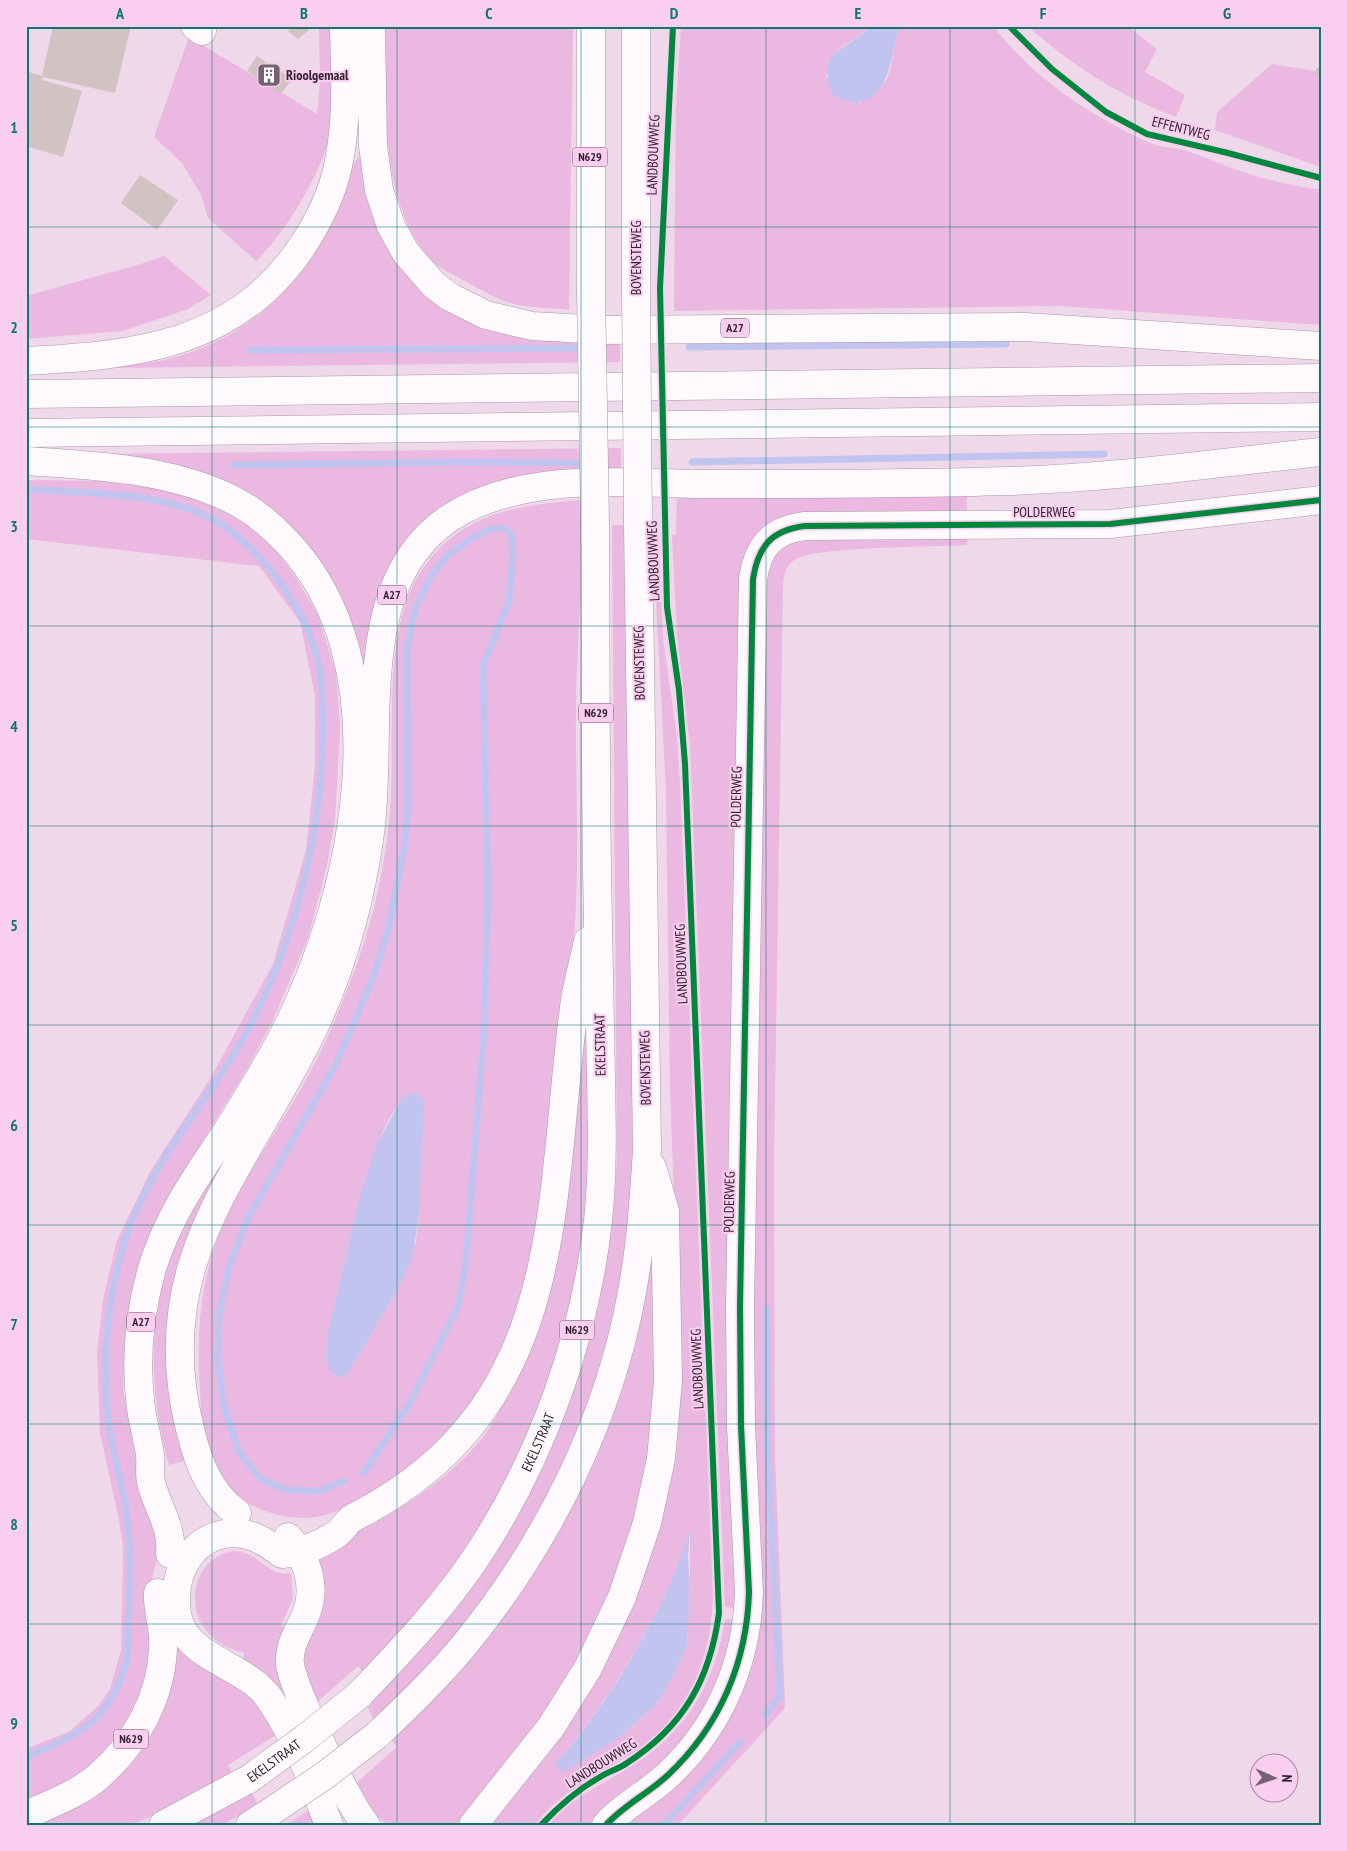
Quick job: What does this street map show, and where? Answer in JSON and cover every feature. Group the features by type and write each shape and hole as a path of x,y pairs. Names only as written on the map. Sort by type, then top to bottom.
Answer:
{"main road":[{"path":"26,362 97,355 172,342 202,332 231,317 251,304 276,279 313,230 329,195 338,167 346,88 344,26"},
{"name":"A27","path":"371,26 373,146 380,190 391,226 406,253 434,285 450,297 486,315 532,326 603,330 1026,326 1321,346"},
{"name":"N629","path":"291,1541 337,1534 351,1519 391,1497 420,1476 455,1444 490,1401 518,1345 534,1302 553,1211 575,999 598,901 591,289 591,26"},
{"name":"BOVENSTEWEG","path":"636,26 638,524 647,1149"},
{"path":"26,394 1321,378"},
{"path":"26,433 1321,417"},
{"name":"A27","path":"237,1513 225,1504 210,1484 194,1446 188,1421 180,1360 184,1294 197,1248 214,1208 304,1048 340,962 362,884 372,818 375,787 377,677 382,629 393,590 400,575 410,559 437,528 451,517 484,501 540,487 605,482 710,484 1012,481 1137,472 1321,452"},
{"name":"A27","path":"26,461 117,468 185,479 235,501 265,521 306,562 326,597 350,660 354,687 357,748 352,814 338,887 319,953 299,1004 276,1049 247,1100 171,1218 150,1277 140,1330 138,1378 141,1408 151,1458 161,1470 181,1548"},
{"name":"POLDERWEG","path":"606,1825 667,1776 698,1744 719,1710 732,1683 741,1656 749,1615 750,1592 741,1426 740,1306 754,579 756,564 761,550 780,533 805,526 1110,524 1321,500"},
{"name":"EKELSTRAAT","path":"163,1825 249,1779 359,1695 413,1639 478,1554 527,1468 569,1357 589,1274 599,1202 602,1153 598,901"},
{"path":"258,1820 324,1776 377,1735 416,1698 482,1622 534,1548 562,1497 603,1399 632,1292 643,1218 647,1149"},
{"path":"473,1825 551,1727 588,1668 622,1597 647,1523 661,1459 668,1381 668,1325 665,1211 647,1149"},
{"path":"329,1825 305,1766 282,1720 261,1688 250,1678 201,1651 185,1632 176,1606 176,1588 181,1548 199,1523 237,1513 268,1522 291,1541 309,1574 310,1596 307,1612 290,1652 290,1665 304,1704 350,1799 366,1825"},
{"path":"181,1548 194,1548 206,1540 234,1532 257,1536 282,1554 291,1541"},
{"name":"N629","path":"26,1815 54,1802 99,1776 119,1755 142,1723 158,1685 164,1648 159,1583 181,1548"}],"shaded area":[{"path":"319,26 336,26 335,102 328,142 313,179 292,217 268,249 256,261 208,218 201,195 182,163 154,137 189,37 317,114 320,83"},
{"path":"385,26 573,26 569,310 519,305 492,296 437,265 429,258 413,234 401,207 393,178 388,147"},
{"path":"681,26 871,26 863,34 838,50 829,65 826,77 859,103 872,95 887,79 900,26 993,26 1009,45 1045,79 1087,109 1131,134 1153,144 1187,151 1252,175 1321,190 1321,325 1061,306 674,311 676,104"},
{"path":"1028,26 1127,26 1157,49 1145,72 1185,95 1176,117 1135,100 1098,79 1079,67"},
{"path":"1272,64 1321,72 1321,167 1215,130 1217,112"},
{"path":"362,153 407,267 544,340 585,344 620,342 620,362 113,368 168,359 200,349 245,325 265,310 300,274 314,254 330,225 348,171"},
{"path":"164,256 211,295 188,309 123,331 26,339 26,296"},
{"path":"621,448 621,472 563,476 505,486 478,495 453,508 430,526 409,548 394,571 384,595 372,648 366,807 359,858 348,911 333,963 313,1014 289,1062 222,1174 191,1243 182,1274 177,1304 174,1366 177,1397 191,1459 169,1465 158,1416 154,1367 156,1317 167,1268 180,1232 215,1163 295,1030 327,954 341,909 352,860 360,810 364,760 363,711 357,664 339,608 308,557 283,526 252,500 224,484 172,469 100,458 99,454"},
{"path":"26,480 102,481 161,488 195,498 224,511 250,527 277,552 296,578 318,615 336,673 340,728 335,820 327,865 308,938 272,1022 247,1069 169,1195 149,1236 138,1267 129,1310 123,1388 134,1450 157,1518 158,1556 150,1586 154,1627 144,1698 111,1754 26,1808 26,1749 70,1731 99,1705 110,1689 121,1650 123,1549 119,1520 100,1433 97,1353 103,1299 117,1240 151,1170 210,1079 273,964 306,850 315,766 315,696 300,622 259,566 26,539"},
{"path":"967,495 967,516 764,535 737,1609 725,1606 690,746 677,634 672,535 676,535 677,497"},
{"path":"582,500 583,525 576,701 576,904 565,1034 529,1293 479,1391 444,1435 425,1453 382,1487 360,1501 338,1511 305,1518 282,1516 257,1508 246,1502 229,1488 207,1450 201,1415 199,1339 201,1306 211,1258 229,1211 294,1102 321,1051 340,1007 364,942 376,901 387,839 391,798 395,654 407,599 418,576 433,555 450,539 469,526 511,510 557,502","holes":["413,1093 419,1213 416,1242 401,1283 348,1374 335,1376 326,1356 356,1212 368,1171 382,1134 397,1107"]},
{"path":"612,525 626,525 634,1147 627,1234 620,1286 597,1380 581,1425 539,1513 487,1595 457,1633 427,1667 374,1720 367,1706 422,1648 471,1587 513,1523 548,1456 576,1385 597,1311 610,1234 617,1154"},
{"path":"652,525 658,525 663,638 677,737 680,783 713,1596 711,1621 707,1646 700,1669 690,1690 678,1710 663,1728 644,1745 565,1795 534,1825 483,1825 624,1609 678,1302 670,1090 666,791","holes":["690,1532 687,1647 665,1692 655,1705 617,1739 556,1763 610,1692 641,1641 668,1588"]},
{"path":"968,532 967,545 876,548 806,555 794,560 787,568 785,574 783,584 774,1164 775,1456 785,1704 784,1709 678,1825 615,1825 737,1689 747,1436 760,566 790,535"},
{"path":"583,995 592,995 592,1141 580,1268 542,1406 494,1506 446,1580 364,1673 358,1666 315,1704 304,1667 314,1554 360,1531 405,1505 447,1474 466,1457 493,1423 515,1376"},
{"path":"653,1248 663,1385 630,1553 573,1677 460,1825 388,1825 368,1809 355,1784 397,1747 392,1740 454,1677 508,1610 551,1545 575,1499 645,1294"},
{"path":"234,1551 243,1552 251,1556 276,1572 283,1574 291,1573 293,1599 281,1625 286,1629 287,1689 278,1693 266,1673 243,1660 244,1653 228,1647 213,1638 199,1618 195,1605 195,1593 203,1570 211,1561 221,1555"},
{"path":"725,1620 737,1620 705,1722 595,1825 549,1825 567,1807 597,1786 649,1755 681,1723 705,1686 714,1665"},
{"path":"172,1629 255,1698 276,1735 228,1765 233,1774 166,1810 130,1825 26,1825 103,1780"},
{"path":"252,1793 258,1805 222,1825 193,1825"},
{"path":"309,1810 316,1825 287,1825"}],"water":[{"path":"871,26 900,26 891,62 882,85 875,94 865,100 852,103 832,95 828,79 828,67 830,59 836,53"},
{"path":"413,1093 419,1094 424,1103 419,1213 413,1254 401,1283 348,1374 339,1378 330,1371 326,1356 328,1333 359,1199 376,1146 402,1098"},
{"path":"690,1526 687,1647 665,1692 655,1705 617,1739 564,1772 557,1767 556,1763 588,1723 631,1659 667,1590 686,1543"}],"building":[{"path":"53,26 131,26 115,93 43,77 42,80 82,91 63,157 26,146 26,71 42,76"},
{"path":"292,26 307,26 306,28 309,30 298,39 288,31"},
{"name":"Rioolgemaal","path":"257,56 292,79 281,94 247,71"},
{"path":"1316,68 1321,68 1321,77 1316,77"},
{"path":"140,175 178,200 157,230 121,203"}],"waterway":[{"path":"689,347 1006,344"},
{"path":"250,350 588,348"},
{"path":"692,462 1104,454"},
{"path":"233,465 466,462 588,463"},
{"path":"26,489 139,497 182,507 220,523 243,541 264,562 295,605 307,629 316,654 323,698 322,764 312,842 294,919 281,956 266,993 233,1056 179,1136 146,1190 132,1219 122,1250 112,1294 106,1338 105,1382 109,1427 124,1495 129,1536 130,1572 127,1661 112,1698 102,1712 90,1723 62,1741 26,1757"},
{"path":"344,1481 320,1491 286,1490 261,1479 252,1469 238,1450 223,1402 218,1358 219,1314 229,1267 248,1218 335,1066 372,981 388,930 404,850 408,808 407,647 415,609 432,575 447,556 472,538 490,529 500,528 507,530 512,536 513,557 509,601 483,666 488,893 484,1031 466,1261 458,1307 411,1401 364,1472"},
{"path":"765,1715 780,1696 767,1434 767,1309"},
{"path":"664,1825 740,1742"}],"cycle path":[{"name":"LANDBOUWWEG","path":"541,1825 584,1787 624,1765 647,1749 679,1717 701,1680 715,1637 719,1613 685,764 679,690 667,607 660,288 673,26"},
{"name":"EFFENTWEG","path":"1009,26 1052,69 1106,112 1147,134 1321,178"},
{"path":"606,1825 668,1775 702,1736 716,1714 736,1668 747,1618 749,1592 741,1426 740,1306 753,579 758,558 768,542 775,536 783,531 805,526 1110,524 1321,500"}],"place":[{"name":"Rioolgemaal","path":"269,75"}]}
